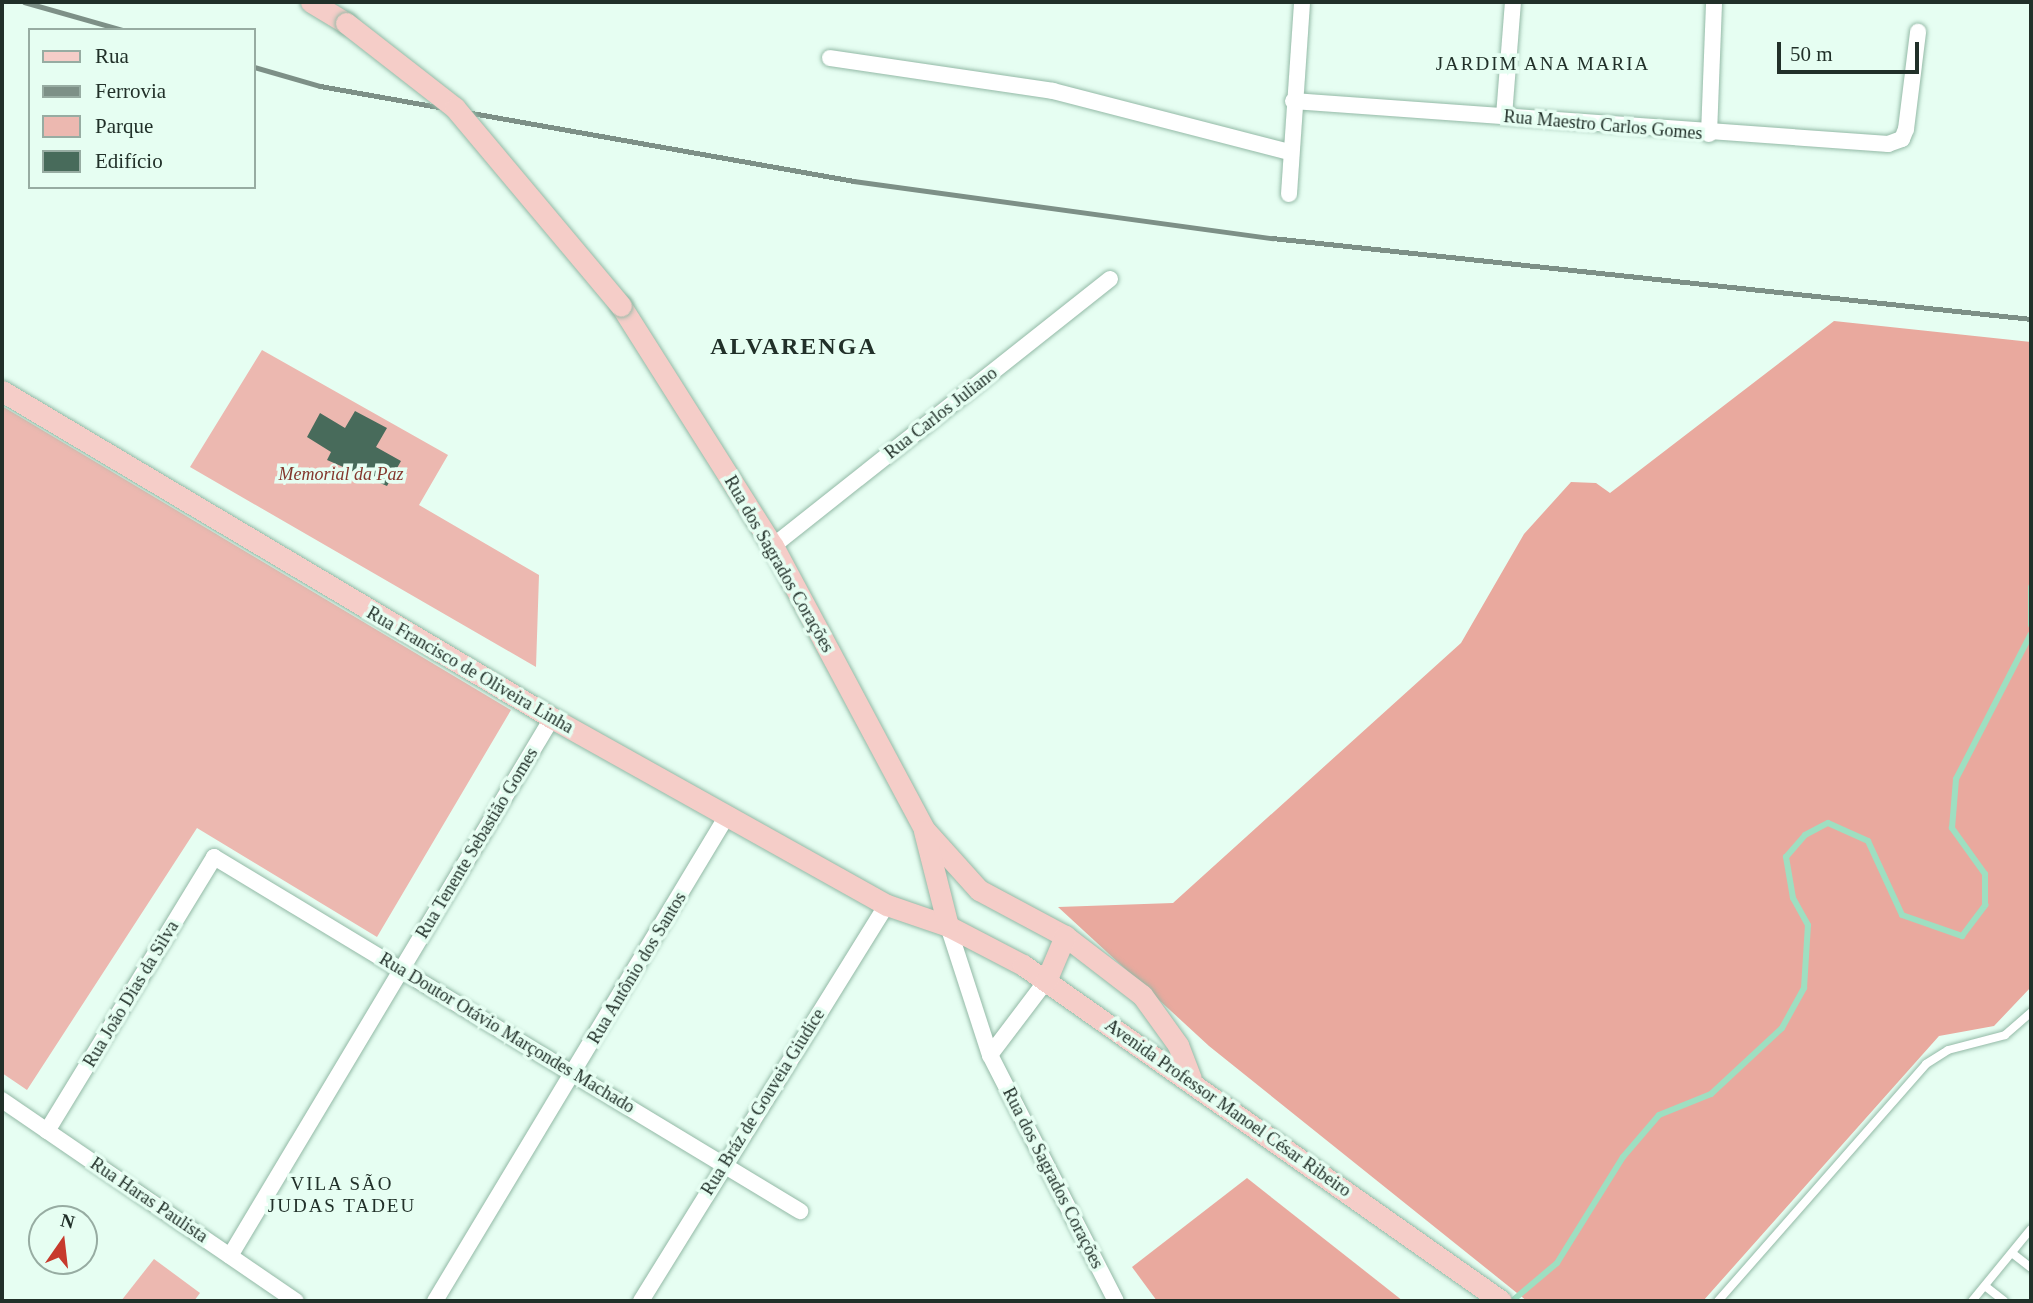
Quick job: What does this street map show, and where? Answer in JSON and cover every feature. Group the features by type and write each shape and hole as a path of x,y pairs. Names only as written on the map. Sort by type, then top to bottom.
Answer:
{"main road":[{"name":"Rua dos Sagrados Corações","path":"311,2 346,23 455,108 621,306 773,546 924,829"},
{"name":"Rua Francisco de Oliveira Linha","path":"2,391 552,718 887,905 948,926"},
{"path":"924,829 948,926"},
{"path":"924,829 979,890 1065,936 1142,995 1178,1045 1191,1079"},
{"name":"Avenida Professor Manoel César Ribeiro","path":"948,926 1046,981 1191,1079 1501,1301"},
{"path":"1046,981 1065,936"}],"street":[{"path":"1289,194 1289,152 1301,2"},
{"path":"1504,116 1513,2"},
{"path":"1709,134 1714,2"},
{"name":"Rua Maestro Carlos Gomes","path":"1293,101 1709,134 1888,144 1902,139 1906,129 1918,32"},
{"path":"830,58 1052,91 1289,152"},
{"name":"Rua Carlos Juliano","path":"773,546 1110,279"},
{"name":"Rua Tenente Sebastião Gomes","path":"230,1256 552,718"},
{"name":"Rua Antônio dos Santos","path":"435,1301 728,814"},
{"name":"Rua Doutor Otávio Marçondes Machado","path":"214,857 800,1211"},
{"name":"Rua João Dias da Silva","path":"47,1131 214,857"},
{"name":"Rua Bráz de Gouveia Giudice","path":"641,1301 723,1164 887,905"},
{"name":"Rua dos Sagrados Corações","path":"948,926 967,997 990,1055 1116,1301"},
{"path":"990,1055 1046,981"},
{"name":"Rua Haras Paulista","path":"2,1100 296,1301"}],"lane":[{"path":"1718,1301 1926,1064 1948,1050 2005,1035 2031,1012"},
{"path":"1972,1301 2031,1229"},
{"path":"2012,1253 2031,1268"},
{"path":"1985,1286 2004,1301"}],"green space":[{"name":"Memorial da Paz","path":"262,350 448,455 419,505 539,575 536,667 190,467"},
{"path":"2,406 511,710 377,937 197,828 27,1090 2,1073"},
{"path":"154,1259 200,1293 194,1301 121,1301"}],"shaded area":[{"path":"1834,321 2031,342 2031,987 1994,1026 1939,1036 1703,1301 1527,1301 1209,1046 1058,907 1173,903 1461,643 1524,534 1571,482 1596,483 1610,493"},
{"path":"1247,1178 1403,1301 1157,1301 1132,1267"}],"building":[{"path":"355,411 387,428 376,447 401,461 387,486 327,460 331,452 307,437 320,413 345,428"}],"waterway":[{"path":"2031,587 2031,625"},
{"path":"1512,1301 1557,1263 1623,1157 1659,1115 1711,1094 1782,1028 1804,988 1808,925 1793,898 1786,857 1805,835 1828,823 1868,841 1902,915 1962,936 1985,905 1985,874 1952,828 1956,779 2031,634"}],"railway":[{"path":"24,2 115,28"},
{"path":"256,68 320,86 854,181 1272,238 2031,319"}],"district":[{"name":"JARDIM ANA MARIA","path":"1543,64"},
{"name":"ALVARENGA","path":"794,347"},
{"name":"VILA SÃO JUDAS TADEU","path":"342,1195"}]}
